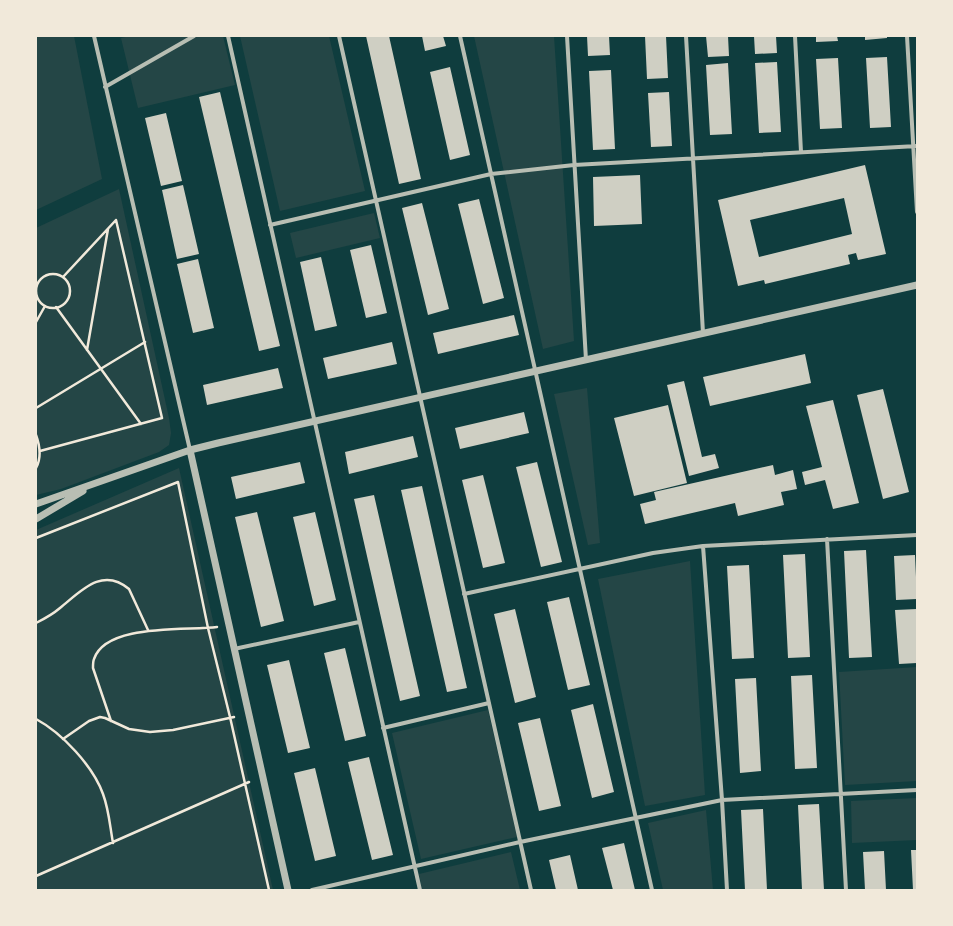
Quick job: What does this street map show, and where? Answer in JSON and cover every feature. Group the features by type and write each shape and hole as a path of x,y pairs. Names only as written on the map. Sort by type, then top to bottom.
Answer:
{"street":[{"path":"94,36 190,450 288,890"},
{"path":"105,87 194,36"},
{"path":"228,36 420,890"},
{"path":"340,36 531,890"},
{"path":"460,36 652,890"},
{"path":"567,36 586,360"},
{"path":"686,36 703,333"},
{"path":"795,36 801,152"},
{"path":"907,36 915,146 917,212"},
{"path":"270,225 491,174 574,165 915,146"},
{"path":"36,504 190,450 420,396 917,285"},
{"path":"36,519 93,485"},
{"path":"464,594 653,553 703,546 917,535"},
{"path":"827,539 846,890"},
{"path":"703,546 722,800 727,890"},
{"path":"234,650 359,622"},
{"path":"383,728 489,704"},
{"path":"312,890 520,842 722,800 917,790"}],"path":[{"path":"40,451 162,418 116,220 63,277"},
{"path":"87,350 108,229"},
{"path":"52,274 63,277 69,286 69,297 66,302 56,307 45,306 38,298 36,293 38,282 42,278 52,274"},
{"path":"36,322 45,306"},
{"path":"56,307 141,424"},
{"path":"36,408 145,342"},
{"path":"36,435 40,444 40,455 36,468"},
{"path":"36,538 178,482 208,628 269,890"},
{"path":"36,622 59,609 85,587 97,581 105,580 123,584 129,589 148,630"},
{"path":"110,721 93,668 94,659 105,644 113,640 148,630 208,628 229,625"},
{"path":"63,739 96,718 105,718 139,732 155,732 173,730 234,716"},
{"path":"36,719 63,739 81,758 98,782 107,810 113,843"},
{"path":"36,876 248,782"}],"shaded area":[{"path":"36,36 74,36 102,179 36,210"},
{"path":"130,36 223,36 235,85 138,108 121,38"},
{"path":"240,36 329,36 365,191 280,211"},
{"path":"474,36 554,36 574,341 543,349"},
{"path":"119,189 169,418 171,433 169,445 159,452 61,489 36,495 36,228"},
{"path":"374,213 380,238 296,258 290,233"},
{"path":"587,388 600,543 588,545 554,394"},
{"path":"179,468 273,890 36,890 36,530"},
{"path":"690,561 705,795 645,806 598,579"},
{"path":"917,667 917,781 845,785 839,672"},
{"path":"488,710 517,837 421,859 392,733"},
{"path":"917,798 917,840 852,843 851,801"},
{"path":"706,810 713,890 663,890 648,823"},
{"path":"511,852 520,890 422,890 419,874"}],"building":[{"path":"366,36 389,36 421,179 399,184"},
{"path":"422,36 443,36 446,46 425,51"},
{"path":"587,36 609,36 610,55 588,56"},
{"path":"645,36 666,36 668,78 647,79"},
{"path":"706,36 728,36 729,56 708,57"},
{"path":"754,36 776,36 777,53 755,54"},
{"path":"816,36 837,36 838,41 816,42"},
{"path":"865,36 887,36 887,38 865,40"},
{"path":"887,57 891,127 870,128 866,58"},
{"path":"838,58 842,128 820,129 816,59"},
{"path":"777,62 781,132 759,133 755,63"},
{"path":"728,63 732,134 710,135 706,65"},
{"path":"450,67 470,155 450,160 430,72"},
{"path":"611,70 615,149 593,150 589,71"},
{"path":"220,92 280,346 259,351 199,97"},
{"path":"669,92 672,146 651,147 648,93"},
{"path":"166,113 182,181 161,186 145,118"},
{"path":"865,165 886,254 858,260 856,253 848,255 850,264 765,284 764,280 738,286 718,200","holes":["844,198 852,234 759,257 750,220"]},
{"path":"640,175 642,224 594,226 593,177"},
{"path":"183,185 199,254 177,259 162,190"},
{"path":"479,199 504,298 483,304 458,204"},
{"path":"422,203 449,309 428,315 402,208"},
{"path":"371,245 387,313 366,318 350,250"},
{"path":"321,257 337,326 315,331 300,262"},
{"path":"198,259 214,328 193,333 177,264"},
{"path":"514,315 519,335 438,354 433,333"},
{"path":"392,342 397,364 328,379 323,358"},
{"path":"805,354 811,383 710,406 703,377"},
{"path":"278,368 283,388 207,405 203,385"},
{"path":"684,381 702,457 715,454 719,468 689,476 667,385"},
{"path":"883,389 909,492 883,499 857,395"},
{"path":"833,400 859,503 833,509 825,480 805,485 802,472 822,467 806,406"},
{"path":"668,405 687,483 634,496 614,418"},
{"path":"524,412 529,433 460,449 455,428"},
{"path":"413,436 418,457 349,474 345,452"},
{"path":"300,462 305,483 236,499 231,477"},
{"path":"537,462 562,562 541,567 516,467"},
{"path":"773,465 775,475 793,470 797,489 781,492 784,505 738,516 735,503 645,524 640,504 656,500 654,492"},
{"path":"483,475 505,563 483,568 462,480"},
{"path":"422,486 467,688 447,692 401,490"},
{"path":"374,495 420,696 400,701 354,499"},
{"path":"257,512 284,621 261,627 235,517"},
{"path":"315,512 336,600 314,606 293,517"},
{"path":"866,550 872,657 849,658 844,551"},
{"path":"805,554 810,657 788,658 783,555"},
{"path":"915,555 917,599 896,600 894,556"},
{"path":"749,565 754,658 732,659 727,566"},
{"path":"569,597 590,685 568,690 547,602"},
{"path":"515,609 536,697 515,703 494,614"},
{"path":"917,609 917,663 899,664 895,610"},
{"path":"345,648 366,736 345,741 324,653"},
{"path":"289,660 310,748 288,753 267,665"},
{"path":"812,675 817,768 795,769 791,676"},
{"path":"756,678 761,771 740,773 735,679"},
{"path":"593,704 614,792 592,798 571,710"},
{"path":"540,718 561,806 539,811 518,723"},
{"path":"369,757 393,855 372,860 348,762"},
{"path":"315,768 336,856 315,861 294,773"},
{"path":"819,804 824,890 802,890 798,805"},
{"path":"763,809 767,890 745,890 741,810"},
{"path":"624,843 635,890 613,890 602,848"},
{"path":"911,850 917,850 917,890 913,890"},
{"path":"884,851 886,890 865,890 863,852"},
{"path":"570,855 578,890 556,890 549,860"}]}
